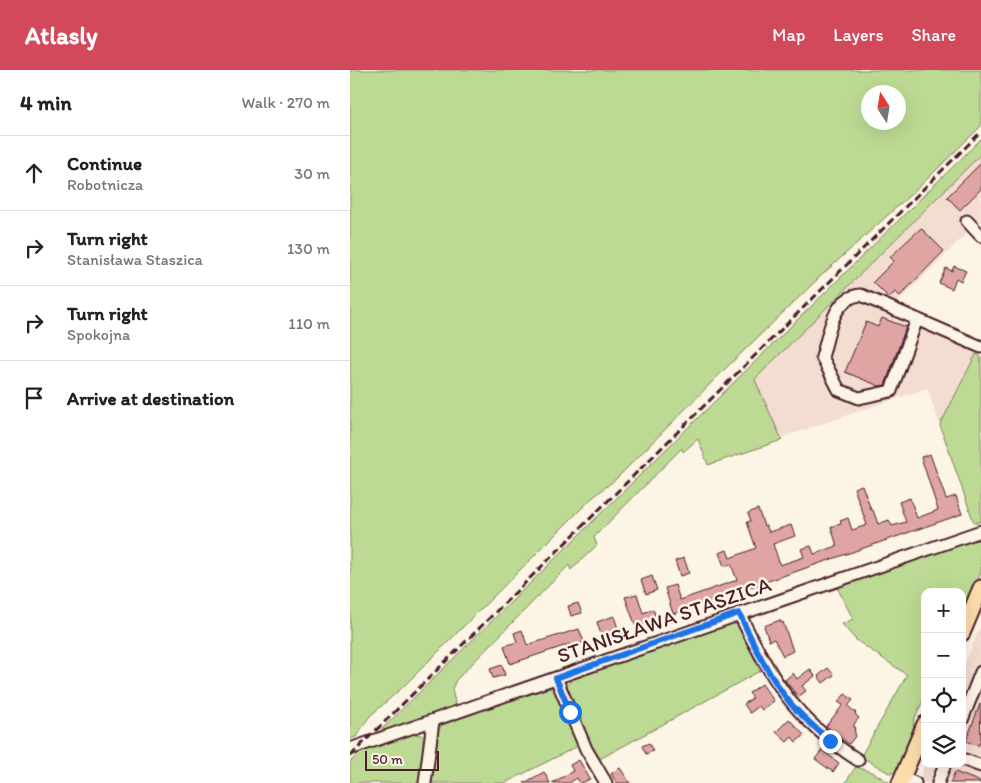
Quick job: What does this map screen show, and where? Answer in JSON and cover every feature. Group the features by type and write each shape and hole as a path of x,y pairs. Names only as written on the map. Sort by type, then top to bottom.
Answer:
{"main road":[{"path":"966,624 981,588"},
{"path":"906,781 921,736"}],"street":[{"path":"967,221 981,236"},
{"path":"917,319 891,391 859,398 839,390 822,358 839,306 848,298 861,295 917,319 981,347"},
{"name":"STANISŁAWA STASZICA","path":"355,748 739,613 981,531"},
{"path":"739,613 765,666 791,703 806,720 830,741 858,760"},
{"path":"966,712 978,686 981,672"},
{"path":"556,678 586,749 606,783"},
{"path":"425,783 433,721"},
{"path":"966,760 981,766"},
{"path":"938,783 944,768"}],"shaded area":[{"path":"981,154 981,246 967,233 892,308 977,344 977,352 940,425 927,388 781,438 755,380 756,378"},
{"path":"981,625 981,783 918,783 924,768 966,768 966,661"}],"green space":[{"path":"350,70 981,70 981,126 921,185 823,274 617,478 591,499 405,685 369,717 356,737 350,739"},
{"path":"981,139 981,154 756,378 755,380 782,440 708,465 698,439 683,452 682,448 594,537 597,545 571,570 569,565 456,680 452,689 456,707 377,734"},
{"path":"976,354 981,357 981,521 975,523 940,425"},
{"path":"973,539 981,541 981,573 966,607 966,588 921,588 921,705 913,722 913,729 898,771 894,773 889,773 863,758 862,754 907,675 856,640 842,624 853,619 837,587"},
{"path":"732,623 739,625 760,671 598,760 566,689 568,684 574,678"},
{"path":"547,688 553,689 558,693 580,745 505,783 430,783 439,729 442,725"},
{"path":"415,734 421,735 426,739 420,783 350,783 350,762 361,751"},
{"path":"857,767 874,773 890,783 845,783"}],"building":[{"path":"981,163 981,189 960,210 947,197"},
{"path":"921,228 944,251 900,296 895,292 889,298 873,282 894,261 890,257"},
{"path":"954,266 966,271 961,281 956,278 952,289 939,283 946,268 952,271"},
{"path":"882,318 906,327 885,385 879,386 845,372 866,322 878,327"},
{"path":"930,454 946,499 956,496 962,514 673,614 665,588 675,585 680,600 737,580 731,564 724,566 719,553 727,550 730,558 756,548 747,522 751,521 748,513 758,509 764,526 766,525 769,532 791,525 795,536 773,544 780,565 804,557 801,549 811,546 814,554 837,546 831,527 841,524 840,521 848,518 852,530 867,525 854,488 862,485 878,524 889,520 892,526 906,522 899,502 910,498 917,518 938,510 921,457"},
{"path":"684,558 689,573 680,576 675,561"},
{"path":"652,576 657,590 646,594 641,580"},
{"path":"637,594 643,613 653,609 657,620 636,627 625,597"},
{"path":"578,603 582,613 571,616 568,606"},
{"path":"614,616 619,632 602,638 597,622"},
{"path":"780,620 781,623 783,622 793,651 783,656 774,639 769,641 764,626"},
{"path":"579,629 584,642 570,647 570,644 510,664 504,646 517,642 514,633 522,630 527,645"},
{"path":"502,665 505,675 493,678 490,669"},
{"path":"828,668 834,675 823,683 818,676"},
{"path":"810,669 815,676 802,686 806,691 798,697 785,680 793,673 797,679"},
{"path":"762,684 774,701 762,710 759,706 750,713 744,704 753,698 749,693"},
{"path":"845,694 853,700 848,706 859,718 854,724 856,735 849,744 826,726 843,705 838,702"},
{"path":"980,704 981,744 979,743 978,746 966,741"},
{"path":"789,719 804,735 796,742 792,737 787,742 776,732"},
{"path":"649,743 653,751 646,754 642,746"},
{"path":"822,750 839,763 833,772 815,759"},
{"path":"579,760 590,779 582,783 577,778 569,783 552,783 573,771 570,765"},
{"path":"620,768 630,783 617,783 611,774"},
{"path":"544,772 550,783 524,783"},
{"path":"955,772 981,782 981,783 950,783"}],"railway":[{"path":"350,756 981,132"}],"route":[{"path":"570,712 556,678 739,613 765,666 778,685 806,720 830,741"}]}
